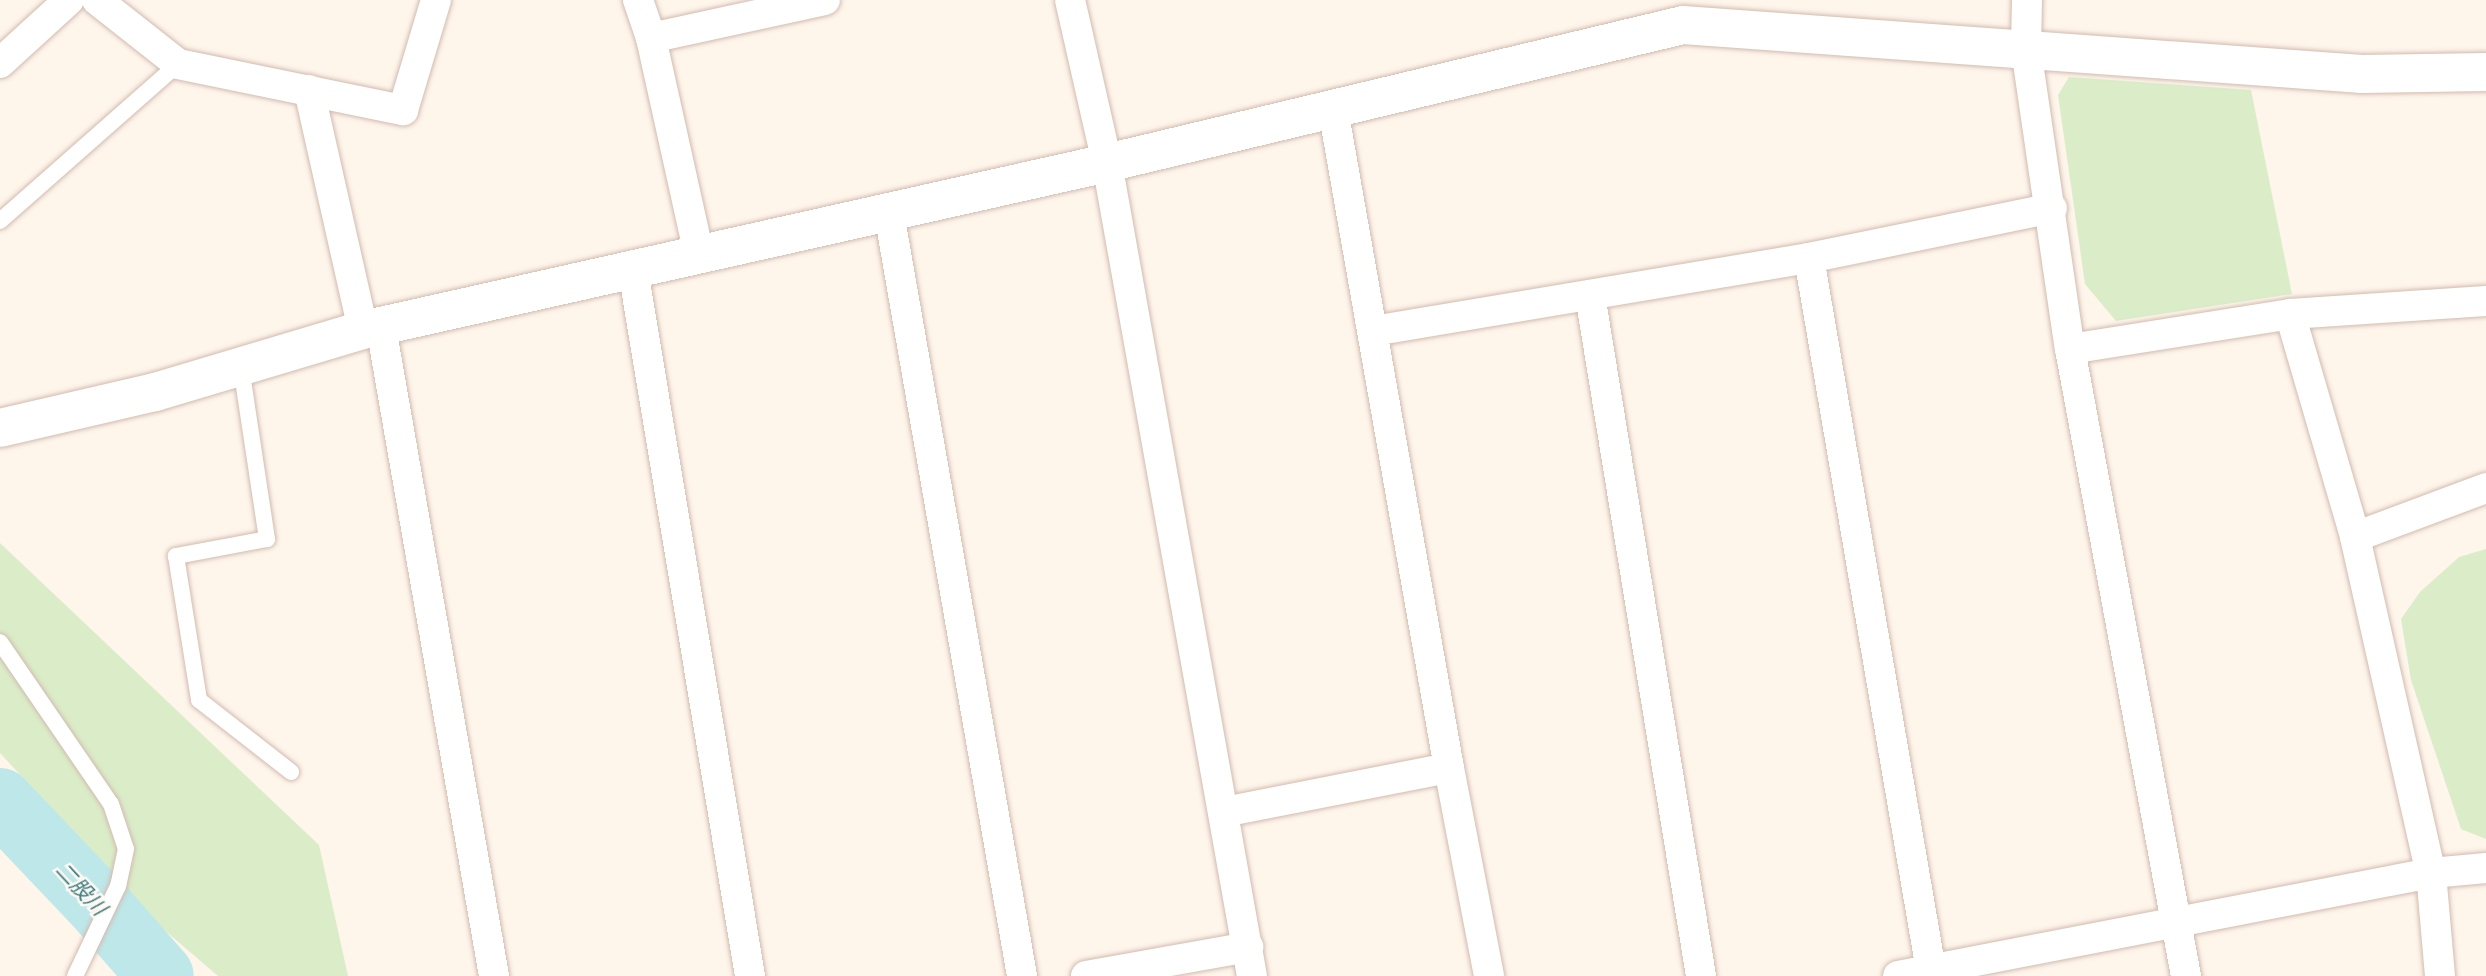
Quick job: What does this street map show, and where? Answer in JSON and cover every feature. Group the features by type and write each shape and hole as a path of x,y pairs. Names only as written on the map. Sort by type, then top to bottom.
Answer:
{"street":[{"path":"0,63 69,0"},
{"path":"97,0 178,64 403,110 436,0"},
{"path":"638,0 651,38 699,255"},
{"path":"651,38 825,0"},
{"path":"1070,0 1107,163 1250,962 1086,976"},
{"path":"2028,0 2026,49 2052,208 2070,349 2186,976"},
{"path":"0,428 155,392 372,329 1107,163 1683,25 2362,74 2486,72"},
{"path":"309,90 372,329 494,976"},
{"path":"1333,109 1449,768 1489,976"},
{"path":"1373,331 1809,258 2052,208"},
{"path":"889,213 1022,976"},
{"path":"1809,258 1931,973"},
{"path":"633,270 750,976"},
{"path":"1590,295 1702,976"},
{"path":"2070,349 2290,314 2486,301"},
{"path":"2290,314 2355,537 2431,873 2440,976"},
{"path":"2355,537 2486,488"},
{"path":"1224,812 1449,768"},
{"path":"1898,976 1931,973 2431,873 2486,868"}],"lane":[{"path":"0,221 178,64"},
{"path":"241,367 267,539 176,556 199,700 291,772"},
{"path":"0,642 111,804 126,849 118,886 75,976"}],"green space":[{"path":"2069,77 2251,90 2292,294 2116,321 2085,284 2058,95"},
{"path":"0,543 319,845 348,976 218,976 162,928 0,753"},
{"path":"2486,549 2486,839 2461,829 2411,680 2401,619 2420,592 2459,557"}],"waterway":[{"name":"二股川","path":"0,801 96,902 161,976"}]}
